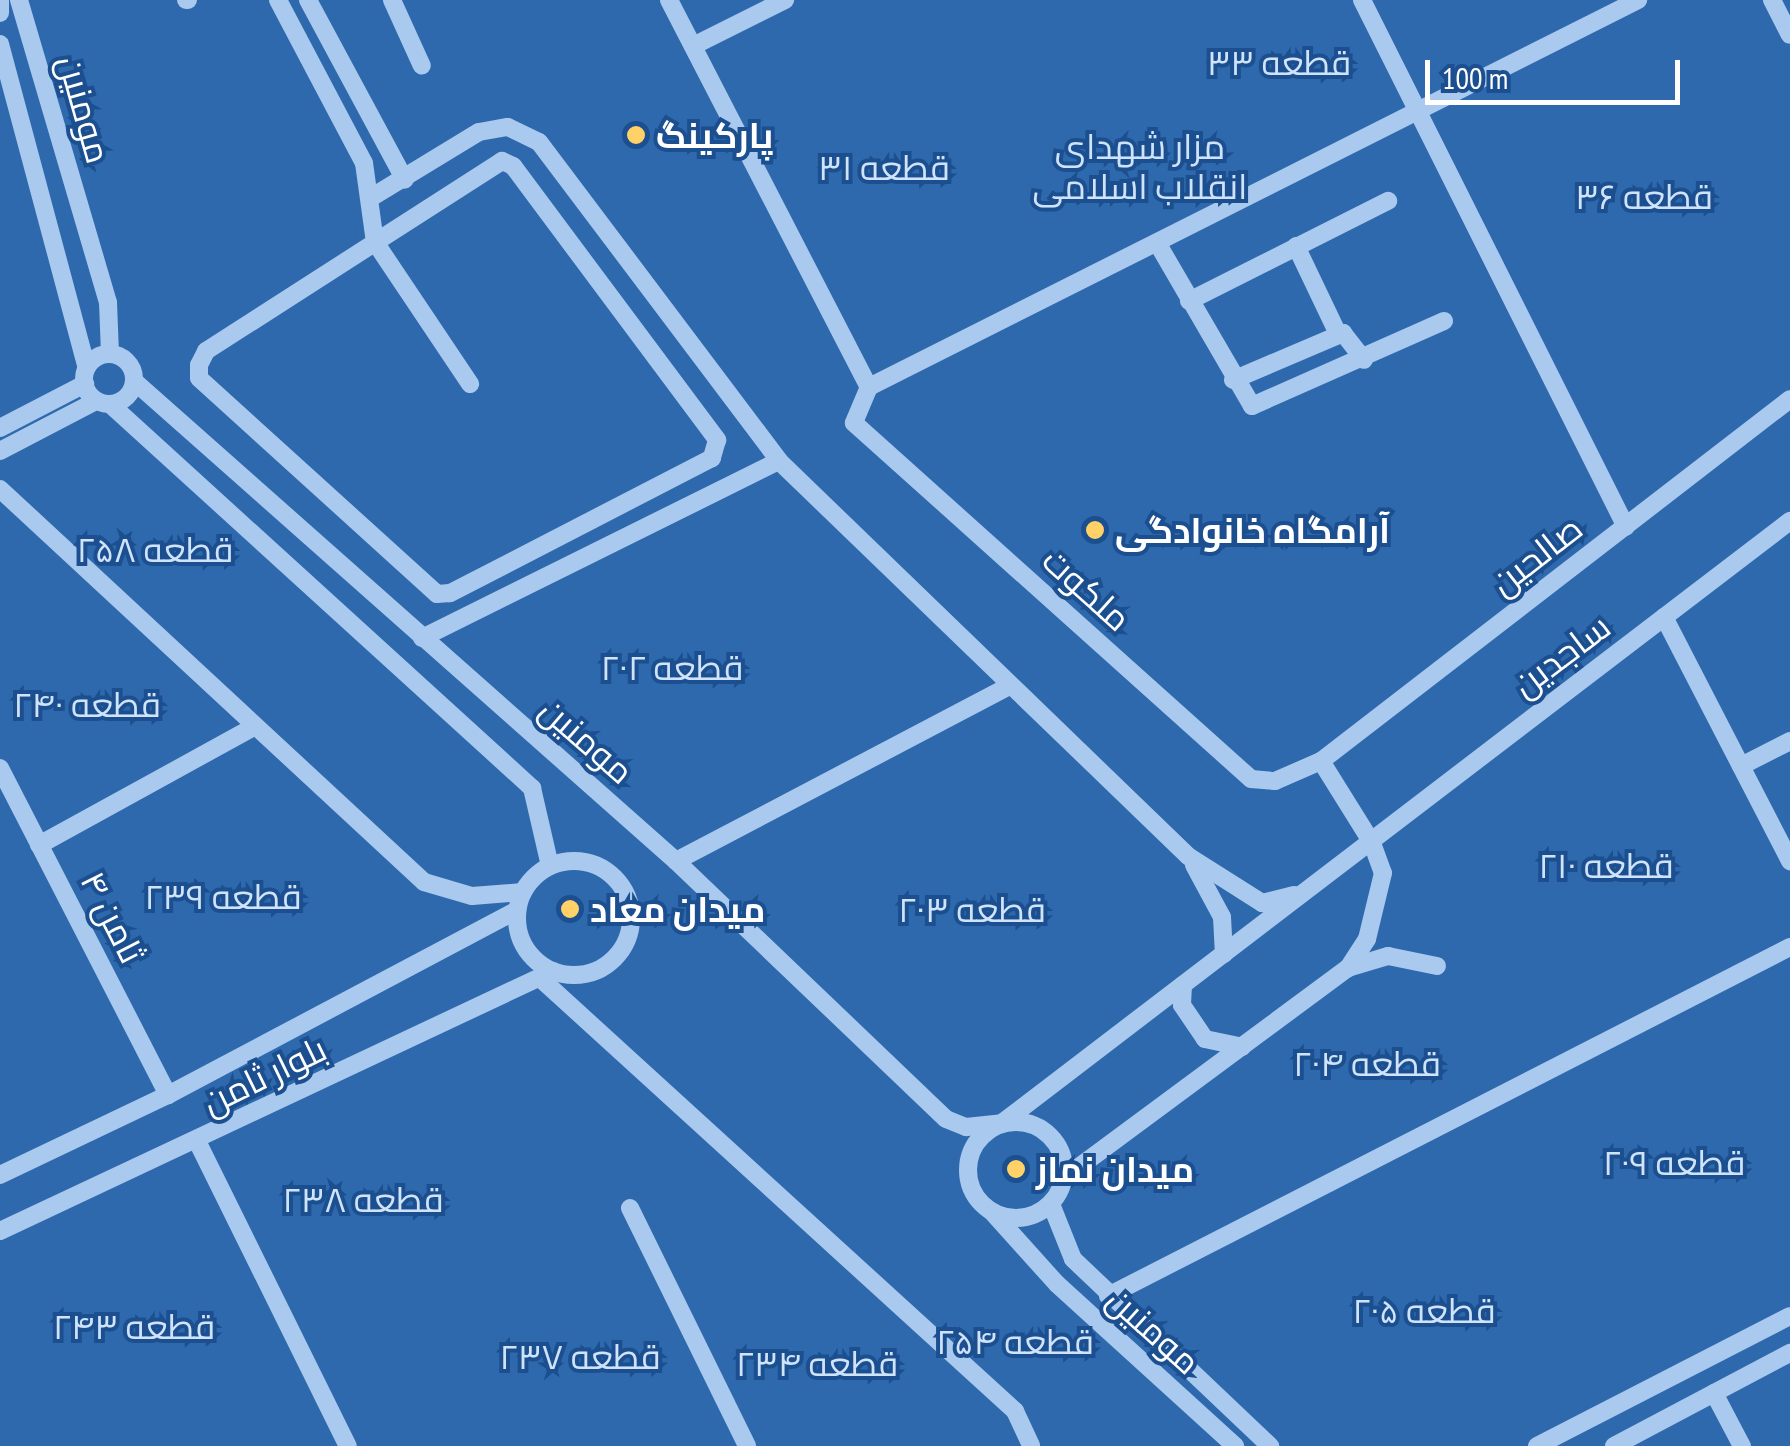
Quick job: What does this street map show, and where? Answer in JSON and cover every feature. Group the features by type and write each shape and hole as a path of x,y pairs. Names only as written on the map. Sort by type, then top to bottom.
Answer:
{"street":[{"path":"0,0 0,13"},
{"name":"مومنین","path":"19,0 108,302 110,354"},
{"path":"278,0 364,163 376,242 470,384"},
{"path":"308,0 404,180"},
{"path":"392,0 422,66"},
{"path":"669,0 870,387 1159,246 1638,0"},
{"path":"693,46 785,0"},
{"path":"1362,0 1626,527"},
{"path":"1772,0 1790,36"},
{"name":"مومنین","path":"0,44 74,310 86,376"},
{"path":"372,197 479,132 508,127 538,142 779,462 1188,856 1262,903 1304,892"},
{"path":"502,161 512,166 718,440 712,458 450,593 437,594 199,378 206,351 376,242 502,161"},
{"path":"1189,301 1388,201"},
{"path":"1159,246 1248,405 1262,406 1444,321"},
{"path":"1296,246 1338,334"},
{"path":"74,310 108,302"},
{"path":"1232,380 1338,334 1349,333 1364,360"},
{"path":"0,428 86,376 110,354 128,363 134,382 124,400 103,402 0,451"},
{"path":"86,376 103,402"},
{"name":"مومنین","path":"134,382 676,861 946,1119 966,1127 1002,1123"},
{"name":"ملکوت","path":"870,387 854,424 1251,779 1275,781 1321,761"},
{"name":"صالحین","path":"1321,761 1790,399"},
{"name":"مومنین","path":"103,402 532,788 550,866"},
{"path":"422,638 779,462"},
{"path":"0,489 424,882 472,896 520,901"},
{"name":"ساجدین","path":"1002,1123 1790,521"},
{"path":"1664,617 1790,861"},
{"path":"676,861 1010,684"},
{"path":"39,845 254,727"},
{"path":"1741,766 1790,741"},
{"path":"1321,761 1372,843 1382,873 1378,906 1348,968"},
{"name":"ثامن ۴","path":"0,768 7,799 39,845 168,1095"},
{"path":"1188,856 1222,918 1224,954"},
{"path":"546,975 571,976 607,965 621,952 632,916 619,881 604,869 587,862 550,866 520,901 524,947 546,975 1015,1411 1032,1446"},
{"name":"بلوار ثامن","path":"0,1175 168,1095 520,901"},
{"path":"1108,1296 1790,947"},
{"path":"1064,1178 1058,1146 1048,1133 1018,1121 1002,1123 977,1141 967,1169 976,1198 993,1213 1024,1218 1051,1204 1064,1178 1348,968 1388,956 1437,966"},
{"name":"بلوار ثامن","path":"0,1232 198,1143 546,975"},
{"path":"1183,985 1182,1005 1205,1040 1242,1047"},
{"path":"198,1143 348,1446"},
{"name":"مومنین","path":"1051,1204 1072,1260 1270,1446"},
{"path":"630,1208 747,1446"},
{"name":"مومنین","path":"993,1213 1057,1284 1235,1446"},
{"path":"1537,1446 1790,1316"},
{"path":"1614,1446 1790,1353"},
{"path":"1714,1393 1742,1446"}],"green space":[{"path":"0,0 1790,0 1790,1446 0,1446"}],"place":[{"name":"پارکینگ","path":"636,135"},
{"name":"آرامگاه خانوادگی","path":"1095,530"},
{"name":"میدان معاد","path":"570,909"},
{"name":"میدان نماز","path":"1016,1169"}],"park label":[{"name":"قطعه ۳۳","path":"1279,62"},
{"name":"مزار شهدای انقلاب اسلامی","path":"1140,166"},
{"name":"قطعه ۳۱","path":"884,167"},
{"name":"قطعه ۳۶","path":"1644,196"},
{"name":"قطعه ۲۵۸","path":"155,549"},
{"name":"قطعه ۲۰۲","path":"672,667"},
{"name":"قطعه ۲۴۰","path":"87,704"},
{"name":"قطعه ۲۱۰","path":"1606,865"},
{"name":"قطعه ۲۳۹","path":"223,896"},
{"name":"قطعه ۲۰۳","path":"972,909"},
{"name":"قطعه ۲۰۴","path":"1367,1063"},
{"name":"قطعه ۲۰۹","path":"1674,1162"},
{"name":"قطعه ۲۳۸","path":"363,1199"},
{"name":"قطعه ۲۰۵","path":"1424,1310"},
{"name":"قطعه ۲۴۳","path":"134,1326"},
{"name":"قطعه ۲۵۴","path":"1015,1341"},
{"name":"قطعه ۲۳۷","path":"580,1356"},
{"name":"قطعه ۲۳۴","path":"817,1363"}]}
